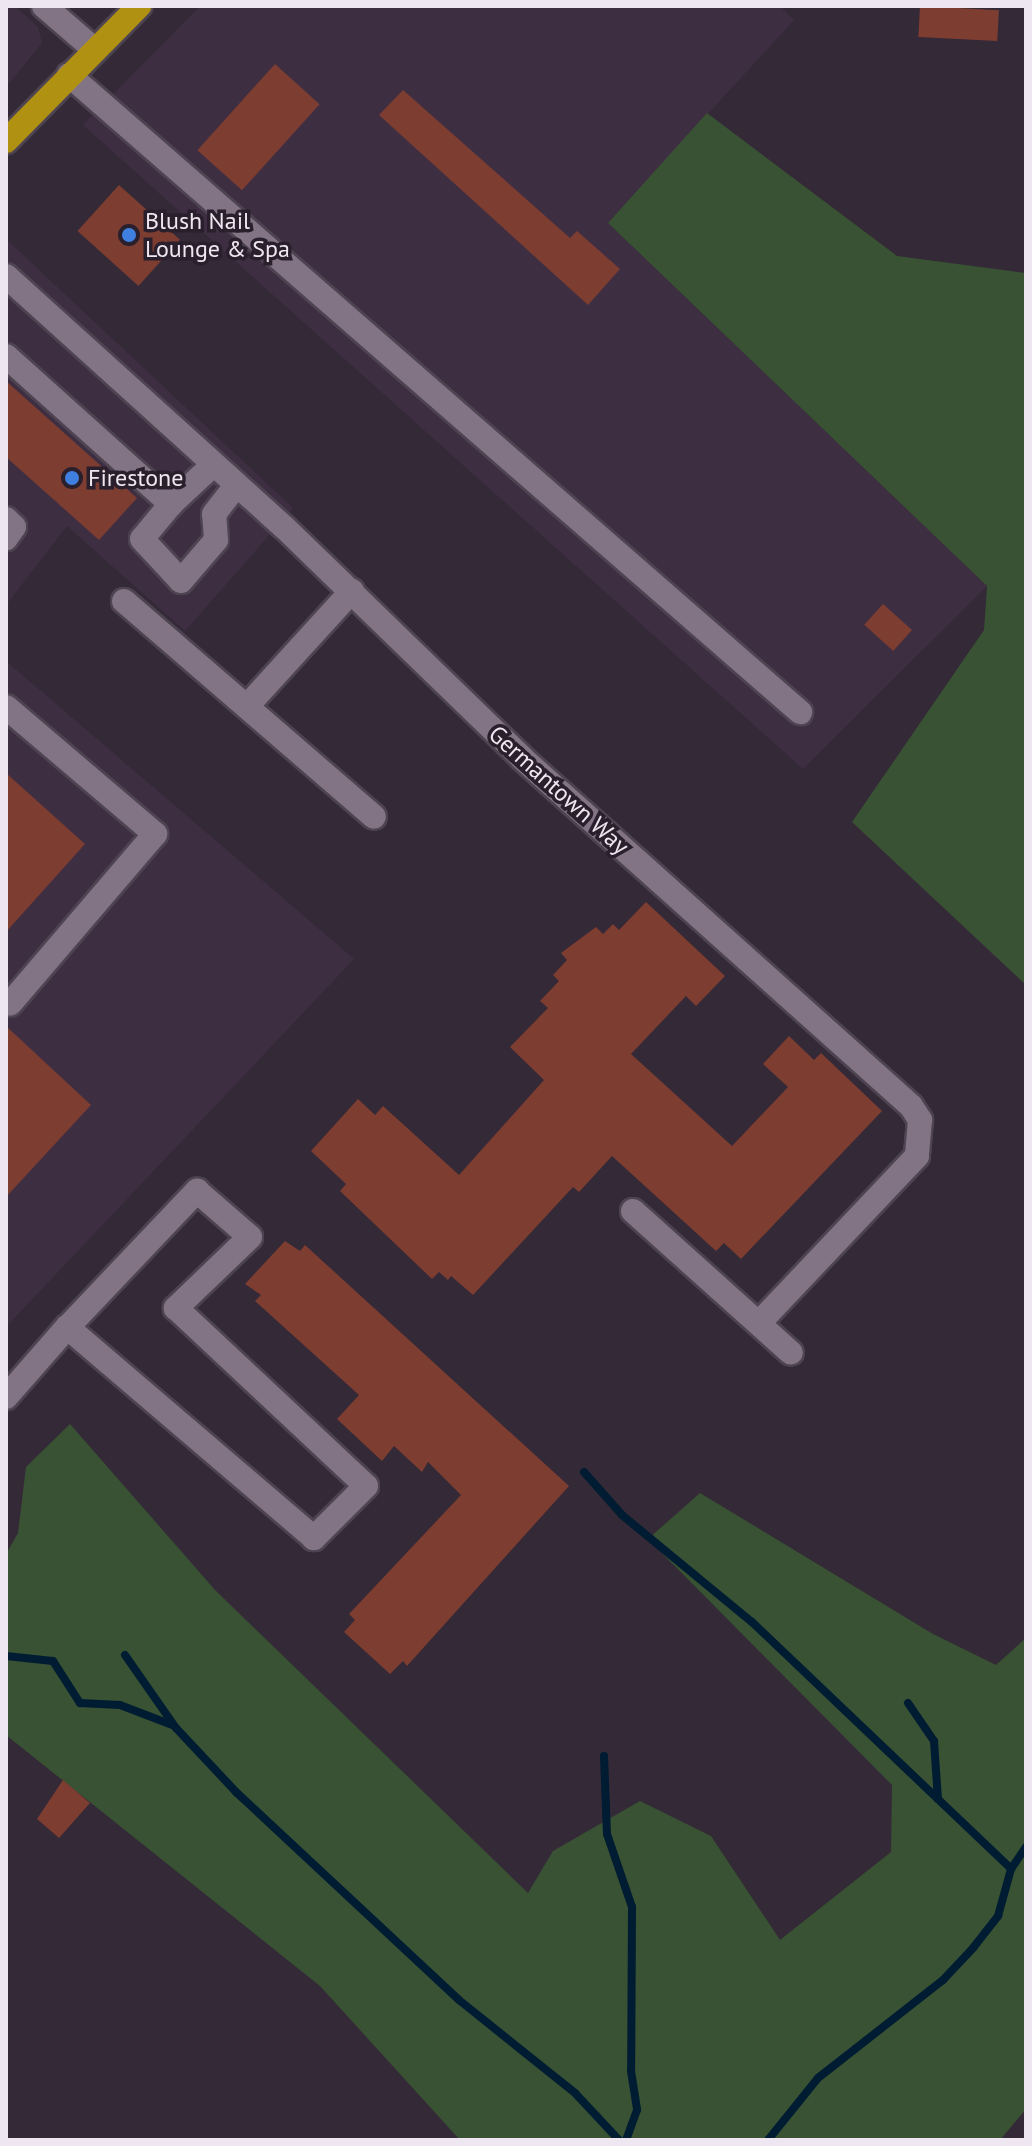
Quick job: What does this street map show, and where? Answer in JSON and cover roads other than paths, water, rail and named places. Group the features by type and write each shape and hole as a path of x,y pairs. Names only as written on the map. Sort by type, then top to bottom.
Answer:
{"highway":[{"path":"6,141 139,6"}],"street":[{"path":"44,6 95,50"},
{"path":"69,75 800,712"},
{"name":"Germantown Way","path":"7,280 352,591 522,758 911,1106 920,1120 917,1156 759,1323"},
{"path":"6,356 171,504"},
{"path":"213,465 171,504 142,539 181,581 216,540 214,514 235,487"},
{"path":"6,519 14,527 6,538"},
{"path":"249,704 352,591"},
{"path":"124,601 249,704 374,817"},
{"path":"6,707 155,834 10,1004"},
{"path":"6,1397 67,1327 197,1191 250,1237 176,1308 366,1486 314,1538 67,1327"},
{"path":"633,1211 791,1353"}],"waterway":[{"path":"584,1472 622,1515 752,1622 1011,1869"},
{"path":"125,1655 176,1728 236,1792 459,2000 575,2093 619,2140"},
{"path":"6,1656 53,1661 80,1703 120,1705 172,1725"},
{"path":"908,1703 934,1741 938,1799"},
{"path":"604,1756 607,1834 632,1907 631,2071 637,2110 626,2140"},
{"path":"768,2140 818,2078 943,1980 973,1948 998,1916 1011,1869 1026,1847"}],"place":[{"name":"Blush Nail Lounge & Spa","path":"129,235"},
{"name":"Firestone","path":"72,478"}]}
